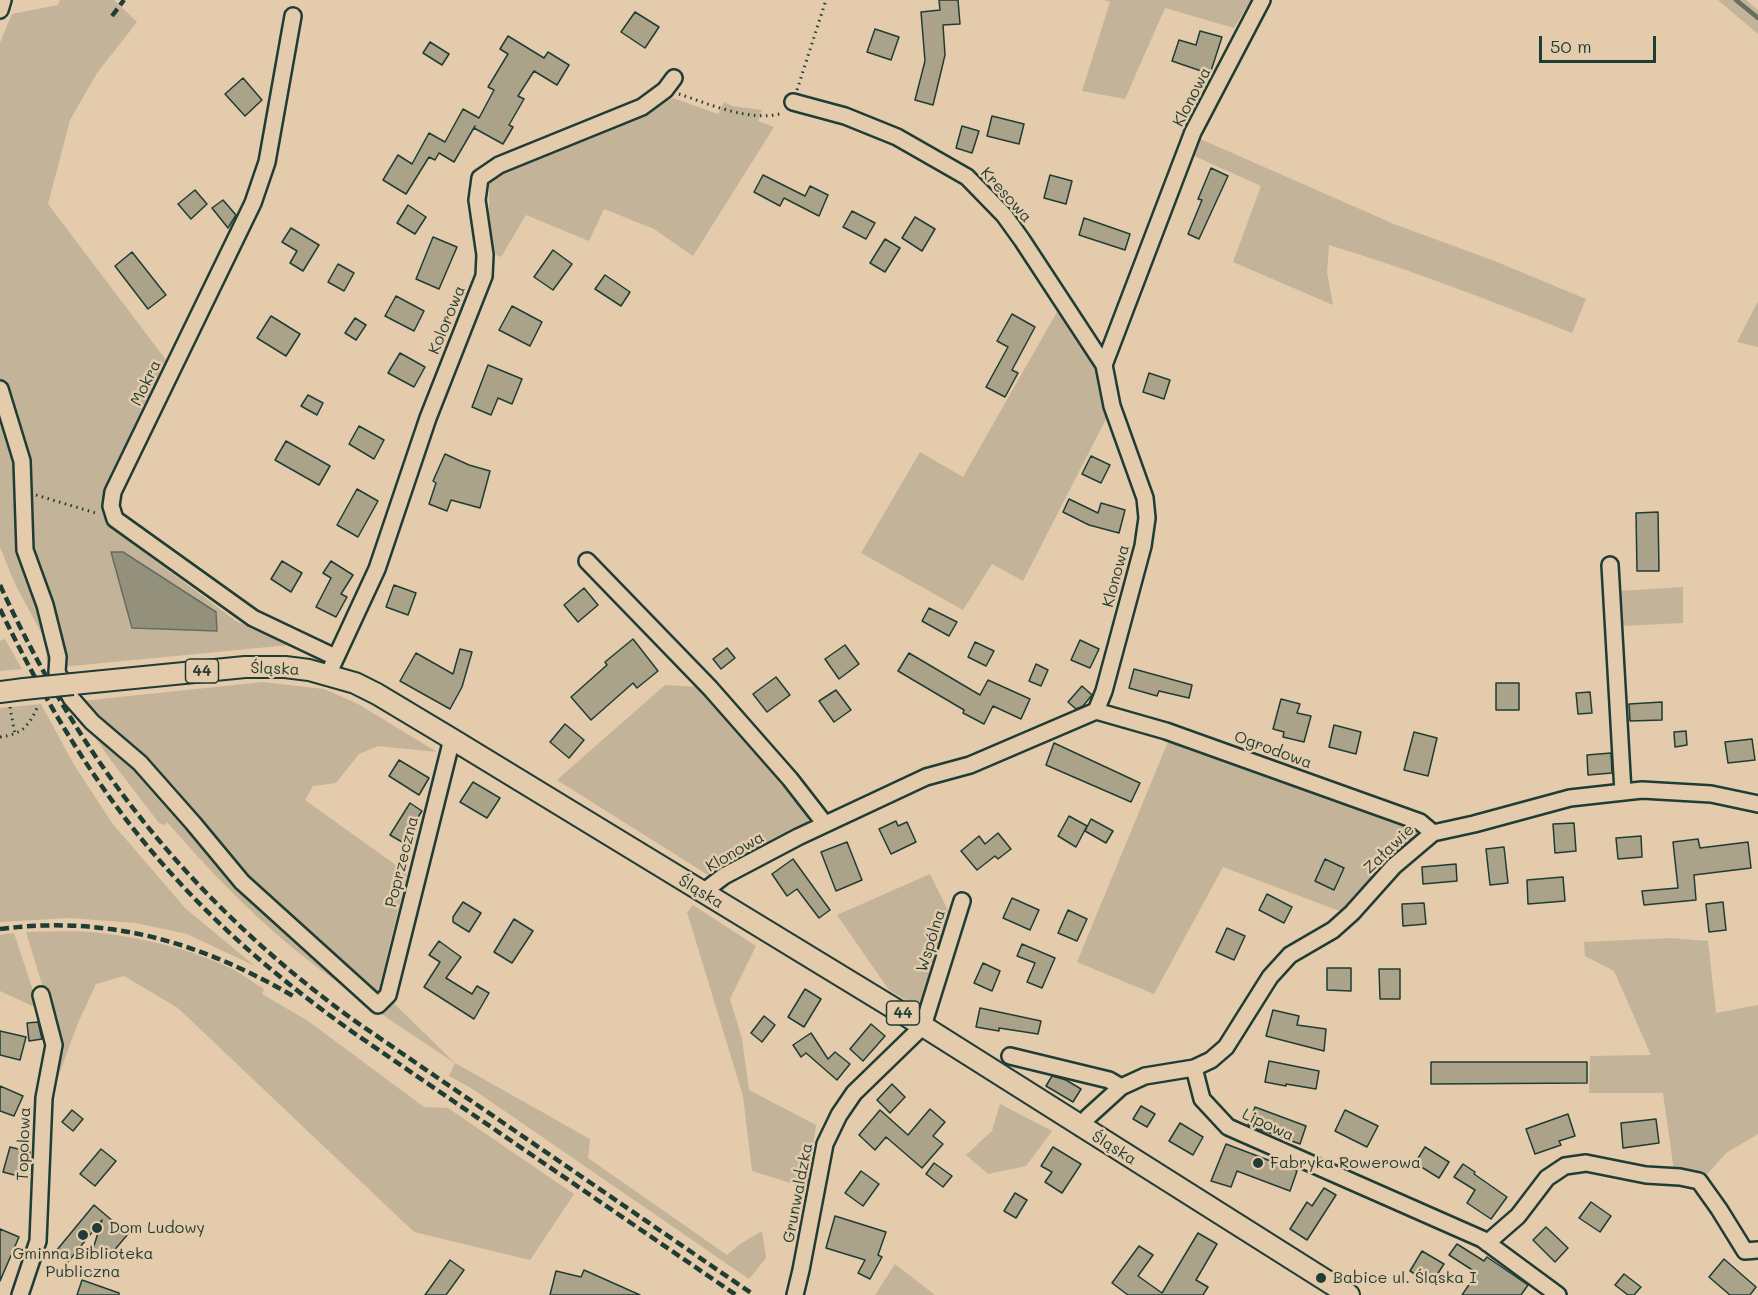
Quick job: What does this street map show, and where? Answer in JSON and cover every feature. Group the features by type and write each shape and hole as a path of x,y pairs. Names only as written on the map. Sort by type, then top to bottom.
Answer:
{"main road":[{"name":"Śląska","path":"4,697 24,689 245,667 333,666 355,683 452,739 923,1026 1348,1295"}],"street":[{"path":"0,10 3,0"},
{"name":"Klonowa","path":"703,892 724,876 825,824 926,777 970,765 1096,711 1104,691 1140,557 1147,518 1145,498 1112,406 1104,365 1194,132 1262,0"},
{"name":"Mokra","path":"115,519 111,506 113,492 253,203 267,162 293,16"},
{"name":"Kolorowa","path":"333,666 377,569 428,418 484,276 485,255 477,200 480,178 500,165 642,107 670,84"},
{"name":"Kresowa","path":"793,102 845,116 897,137 967,177 990,199 1022,240 1104,365"},
{"name":"Poprzeczna","path":"0,388 22,461 25,550 48,615 58,657 57,672 71,698 92,722 140,763 193,822 242,882 378,1005 388,995 452,739"},
{"path":"115,519 253,618 333,666"},
{"path":"587,561 710,688 790,779 825,824"},
{"path":"1610,565 1623,792"},
{"name":"Ogrodowa","path":"1096,711 1166,731 1420,822 1433,832"},
{"name":"Załawie","path":"1081,1128 1088,1117 1121,1087 1145,1076 1194,1068 1211,1060 1226,1047 1270,976 1290,955 1332,930 1352,913 1394,866 1433,832 1474,824 1570,798 1642,790 1711,794 1758,804"},
{"name":"Wspólna","path":"923,1026 962,901"},
{"name":"Topolowa","path":"20,1295 38,1241 44,1098 54,1045 40,995"},
{"name":"Grunwaldzka","path":"795,1295 825,1144 839,1115 854,1093 923,1026"},
{"path":"1010,1056 1109,1080 1121,1087"},
{"name":"Lipowa","path":"1194,1068 1202,1099 1228,1127 1447,1223 1487,1243 1558,1295"},
{"path":"1487,1243 1518,1216 1547,1178 1565,1166 1586,1163 1646,1175 1680,1177 1699,1181 1745,1251 1758,1250"}],"path":[{"path":"670,84 733,112 773,116 783,113 793,102 826,0"},
{"path":"33,487 37,495 115,519"},
{"path":"4,697 15,735"},
{"path":"0,737 15,735 28,726 37,708"}],"shaded area":[{"path":"60,0 114,0 137,22 97,73 70,120 48,204 169,364 109,480 105,507 118,533 236,621 289,645 51,668 46,659 47,654 51,651 15,584 0,547 0,43 12,14 58,5"},
{"path":"1105,0 1251,0 1234,28 1165,8 1125,99 1082,91 1110,2"},
{"path":"1718,0 1746,0 1758,10 1758,34"},
{"path":"673,98 718,114 724,102 732,106 762,110 758,121 774,127 693,256 654,229 604,209 589,241 526,215 501,257 489,251 489,182 510,168 622,124"},
{"path":"1198,138 1394,224 1497,262 1586,299 1572,333 1452,286 1329,245 1327,272 1333,305 1233,262 1261,186 1192,155"},
{"path":"1758,301 1758,347 1737,342"},
{"path":"1057,312 1097,363 1109,413 1023,581 992,564 963,610 861,553 920,452 963,477"},
{"path":"111,552 123,552 216,612 217,631 132,628"},
{"path":"1683,587 1683,623 1623,626 1620,591"},
{"path":"5,639 22,669 0,671 0,641"},
{"path":"263,682 324,689 358,704 437,752 378,746 359,754 336,783 313,786 305,800 407,873 379,989 455,1063 333,979 294,949 244,904 167,822 164,825 159,823 107,755 72,702"},
{"path":"665,685 699,687 808,811 808,825 708,875 557,780"},
{"path":"41,704 73,763 112,823 185,908 255,966 187,934 136,923 69,918 0,922 0,708"},
{"path":"1170,737 1422,829 1417,838 1381,868 1342,912 1223,867 1154,994 1077,962"},
{"path":"930,874 958,931 935,1017 889,990 837,915"},
{"path":"693,905 756,946 730,999 742,1039 749,1090 816,1125 807,1188 752,1171 743,1096 687,912"},
{"path":"75,931 153,942 210,959 233,969 264,989 262,994 308,1021 424,1107 448,1108 574,1194 530,1260 414,1232 178,1008 124,976 96,984 78,1023 54,1088 60,1043 26,932"},
{"path":"14,933 39,1009 0,991 0,935"},
{"path":"1671,938 1708,941 1716,1013 1758,1005 1758,1134 1726,1153 1704,1178 1674,1171 1663,1093 1589,1093 1590,1056 1651,1055 1614,971 1585,956 1584,942"},
{"path":"455,1063 590,1139 588,1158 727,1255 762,1231 766,1258 749,1279 471,1088 449,1076"},
{"path":"1000,1104 1052,1131 1026,1166 988,1174 966,1155 992,1131"},
{"path":"895,1264 935,1295 875,1295"}],"building":[{"path":"939,0 958,0 960,24 943,25 945,55 933,105 915,100 925,61 921,12 940,10"},
{"path":"635,12 659,27 645,48 621,32"},
{"path":"875,29 899,37 891,60 867,52"},
{"path":"1200,31 1222,37 1210,74 1172,61 1179,40 1196,45"},
{"path":"508,36 544,58 548,52 569,65 557,85 534,71 518,96 524,99 509,125 513,127 503,144 474,128 475,126 454,162 439,153 435,160 429,157 406,194 383,180 398,155 412,164 429,133 445,142 463,109 479,118 494,90 488,87 508,54 500,49"},
{"path":"430,42 449,54 442,65 423,53"},
{"path":"243,78 262,100 245,116 225,94"},
{"path":"992,116 1024,124 1019,144 987,136"},
{"path":"962,126 979,131 972,153 956,148"},
{"path":"1211,168 1228,176 1199,239 1188,234 1202,200 1198,199"},
{"path":"763,175 805,196 810,186 828,195 819,216 784,198 780,206 754,192"},
{"path":"1050,175 1072,181 1066,204 1044,198"},
{"path":"195,190 207,204 191,219 178,204"},
{"path":"223,200 236,215 228,228 212,208"},
{"path":"408,205 426,217 415,234 397,223"},
{"path":"852,211 875,223 866,239 843,227"},
{"path":"915,217 935,229 922,251 902,238"},
{"path":"1084,218 1130,234 1125,250 1079,235"},
{"path":"291,228 319,245 303,271 290,263 297,251 282,242"},
{"path":"433,237 457,247 439,289 416,279"},
{"path":"885,239 900,248 885,272 870,263"},
{"path":"553,250 572,264 553,290 534,277"},
{"path":"132,252 166,295 148,309 115,266"},
{"path":"338,264 354,273 344,291 328,282"},
{"path":"605,275 630,292 621,306 595,289"},
{"path":"396,296 424,311 414,331 385,316"},
{"path":"512,306 542,322 530,346 499,330"},
{"path":"1012,314 1035,327 1012,370 1018,373 1005,397 986,387 1008,347 997,341"},
{"path":"271,316 300,334 286,356 257,338"},
{"path":"355,318 366,325 356,340 345,333"},
{"path":"400,353 425,367 414,387 388,373"},
{"path":"488,365 522,379 512,404 498,398 491,415 472,407"},
{"path":"1149,373 1170,380 1164,399 1143,392"},
{"path":"308,395 323,403 317,415 301,406"},
{"path":"359,426 384,440 374,459 349,444"},
{"path":"286,441 330,466 319,485 275,460"},
{"path":"445,454 469,465 490,471 480,508 451,500 447,511 429,504 436,483 433,481"},
{"path":"1091,456 1110,465 1101,483 1082,474"},
{"path":"357,489 378,501 358,537 337,525"},
{"path":"1069,499 1098,513 1101,503 1125,510 1119,533 1089,525 1063,512"},
{"path":"1658,512 1659,571 1637,571 1636,513"},
{"path":"282,561 302,573 291,592 271,579"},
{"path":"331,561 353,575 341,594 347,597 336,617 316,607 331,578 323,573"},
{"path":"394,585 416,593 408,615 386,607"},
{"path":"584,588 598,605 578,622 564,605"},
{"path":"929,608 957,622 949,636 922,621"},
{"path":"633,639 658,671 637,688 633,683 591,720 571,697 607,665 605,662"},
{"path":"1080,640 1099,649 1090,668 1071,660"},
{"path":"975,642 994,651 986,666 968,657"},
{"path":"845,645 859,664 839,679 825,659"},
{"path":"727,648 735,658 721,669 713,659"},
{"path":"460,649 472,652 462,687 450,709 400,681 416,653 453,674"},
{"path":"909,653 980,695 988,680 1030,699 1021,719 993,706 984,724 963,713 964,710 898,671"},
{"path":"1036,664 1048,670 1041,686 1029,681"},
{"path":"1134,669 1192,685 1189,698 1159,691 1157,696 1129,688"},
{"path":"776,677 790,695 767,712 753,694"},
{"path":"1496,683 1519,683 1519,710 1496,710"},
{"path":"1082,686 1092,695 1083,706 1076,709 1068,702"},
{"path":"836,690 851,710 834,722 819,701"},
{"path":"1590,692 1592,713 1578,714 1576,693"},
{"path":"1281,699 1300,704 1297,713 1311,716 1304,742 1283,737 1284,732 1273,729"},
{"path":"1662,702 1662,720 1630,721 1629,704"},
{"path":"565,724 584,740 569,758 550,742"},
{"path":"1334,725 1361,732 1356,754 1329,747"},
{"path":"1686,731 1687,745 1675,747 1674,732"},
{"path":"1414,732 1437,738 1428,776 1404,770"},
{"path":"1752,739 1755,760 1728,763 1725,742"},
{"path":"1054,743 1140,783 1131,802 1046,765"},
{"path":"1611,753 1612,773 1588,775 1587,755"},
{"path":"399,760 429,778 419,795 389,776"},
{"path":"473,782 500,798 487,818 460,802"},
{"path":"410,803 422,811 402,842 390,835"},
{"path":"1069,816 1087,826 1076,847 1058,836"},
{"path":"1091,819 1113,831 1106,843 1085,831"},
{"path":"896,821 898,826 907,822 916,842 891,854 879,829"},
{"path":"1574,823 1576,851 1555,853 1553,824"},
{"path":"998,833 1011,849 998,859 995,856 977,870 961,851 979,836 985,844"},
{"path":"1641,836 1642,857 1618,859 1616,838"},
{"path":"1698,839 1700,848 1748,842 1751,868 1694,875 1696,900 1644,905 1642,891 1678,888 1673,842"},
{"path":"847,842 862,880 836,891 821,852"},
{"path":"1504,847 1508,883 1490,885 1486,849"},
{"path":"793,859 830,910 819,918 797,889 787,896 772,874"},
{"path":"1325,859 1344,868 1334,890 1315,881"},
{"path":"1456,864 1457,881 1423,884 1422,867"},
{"path":"1563,877 1565,901 1528,904 1527,880"},
{"path":"1267,894 1292,907 1284,923 1259,910"},
{"path":"1012,898 1039,910 1030,930 1003,918"},
{"path":"463,902 481,913 469,932 453,922 453,917"},
{"path":"1723,902 1726,930 1709,932 1706,904"},
{"path":"1424,903 1426,924 1403,926 1402,904"},
{"path":"1068,910 1087,919 1077,941 1058,933"},
{"path":"514,919 533,931 512,963 494,952"},
{"path":"1227,928 1245,936 1234,960 1216,952"},
{"path":"439,941 461,957 446,978 472,994 477,986 489,993 474,1019 424,987 440,962 429,955"},
{"path":"1022,944 1055,958 1042,988 1027,982 1035,963 1017,956"},
{"path":"983,963 1000,971 992,991 974,983"},
{"path":"1327,968 1351,968 1351,991 1327,990"},
{"path":"1379,969 1400,969 1400,999 1380,999"},
{"path":"805,989 821,999 804,1027 788,1017"},
{"path":"980,1008 1041,1021 1038,1034 976,1027"},
{"path":"1273,1010 1299,1016 1297,1025 1326,1029 1324,1051 1266,1036"},
{"path":"764,1016 775,1025 762,1042 751,1033"},
{"path":"38,1022 42,1039 29,1041 27,1023"},
{"path":"871,1024 885,1036 863,1061 850,1049"},
{"path":"0,1031 26,1037 20,1060 0,1055"},
{"path":"811,1033 828,1059 835,1052 850,1064 837,1080 806,1053 801,1057 793,1045"},
{"path":"1269,1061 1319,1071 1316,1089 1265,1082"},
{"path":"1431,1062 1587,1062 1587,1083 1431,1084"},
{"path":"1052,1076 1066,1080 1081,1089 1073,1102 1046,1086"},
{"path":"892,1084 905,1097 890,1113 877,1100"},
{"path":"0,1086 23,1096 14,1116 0,1111"},
{"path":"1141,1106 1155,1114 1147,1127 1133,1119"},
{"path":"1255,1107 1306,1126 1300,1144 1248,1125"},
{"path":"930,1109 945,1122 933,1136 943,1144 922,1168 886,1137 875,1150 859,1135 880,1110 908,1135"},
{"path":"72,1110 83,1119 73,1131 62,1122"},
{"path":"1345,1110 1378,1126 1367,1147 1335,1131"},
{"path":"1568,1114 1575,1136 1559,1141 1561,1145 1535,1154 1526,1129"},
{"path":"1656,1119 1659,1143 1623,1148 1621,1123"},
{"path":"1180,1123 1203,1137 1193,1155 1169,1141"},
{"path":"1226,1144 1297,1171 1290,1191 1237,1171 1231,1187 1211,1181"},
{"path":"10,1147 30,1152 22,1177 3,1172"},
{"path":"1053,1147 1081,1164 1062,1193 1045,1182 1052,1172 1041,1166"},
{"path":"1425,1147 1449,1162 1439,1178 1415,1163"},
{"path":"101,1149 116,1161 95,1186 80,1174"},
{"path":"934,1163 952,1176 943,1187 926,1174"},
{"path":"1463,1164 1507,1197 1491,1219 1467,1203 1475,1190 1454,1177"},
{"path":"861,1171 879,1184 863,1206 845,1193"},
{"path":"1324,1188 1336,1195 1307,1240 1290,1229 1307,1202 1312,1206"},
{"path":"1015,1193 1027,1200 1016,1218 1004,1211"},
{"path":"1591,1202 1611,1216 1600,1232 1579,1218"},
{"path":"94,1205 128,1234 106,1260 93,1249 102,1220 68,1262 56,1251"},
{"path":"835,1216 886,1232 878,1255 882,1257 870,1279 858,1273 865,1260 826,1248"},
{"path":"1546,1227 1568,1248 1555,1262 1533,1240"},
{"path":"0,1229 19,1237 0,1281"},
{"path":"1198,1233 1217,1244 1196,1280 1208,1287 1203,1295 1128,1295 1112,1283 1139,1246 1153,1255 1138,1276 1162,1293"},
{"path":"1457,1244 1484,1261 1487,1257 1528,1285 1521,1295 1462,1295 1477,1273 1449,1255"},
{"path":"1422,1251 1444,1264 1431,1284 1410,1271"},
{"path":"1724,1259 1756,1287 1750,1295 1730,1295 1709,1277"},
{"path":"450,1260 464,1270 446,1295 425,1295"},
{"path":"584,1270 640,1295 550,1295 556,1271 581,1277"},
{"path":"1624,1274 1641,1287 1634,1295 1628,1295 1615,1285"},
{"path":"82,1280 119,1293 119,1295 77,1295"}],"waterway":[{"path":"1736,0 1758,18"}],"railway":[{"path":"112,16 124,0"},
{"path":"0,585 32,651 68,713 106,771 147,826 192,878 241,927 294,974 352,1019 754,1295"},
{"path":"0,609 58,718 102,787 152,851 219,923 307,998 354,1033 736,1295"},
{"path":"0,929 78,926 152,937 188,947 223,961 293,996"}],"place":[{"name":"Fabryka Rowerowa","path":"1258,1163"},
{"name":"Dom Ludowy","path":"97,1228"},
{"name":"Gminna Biblioteka Publiczna","path":"83,1235"},
{"name":"Babice ul. Śląska I","path":"1321,1278"}]}
